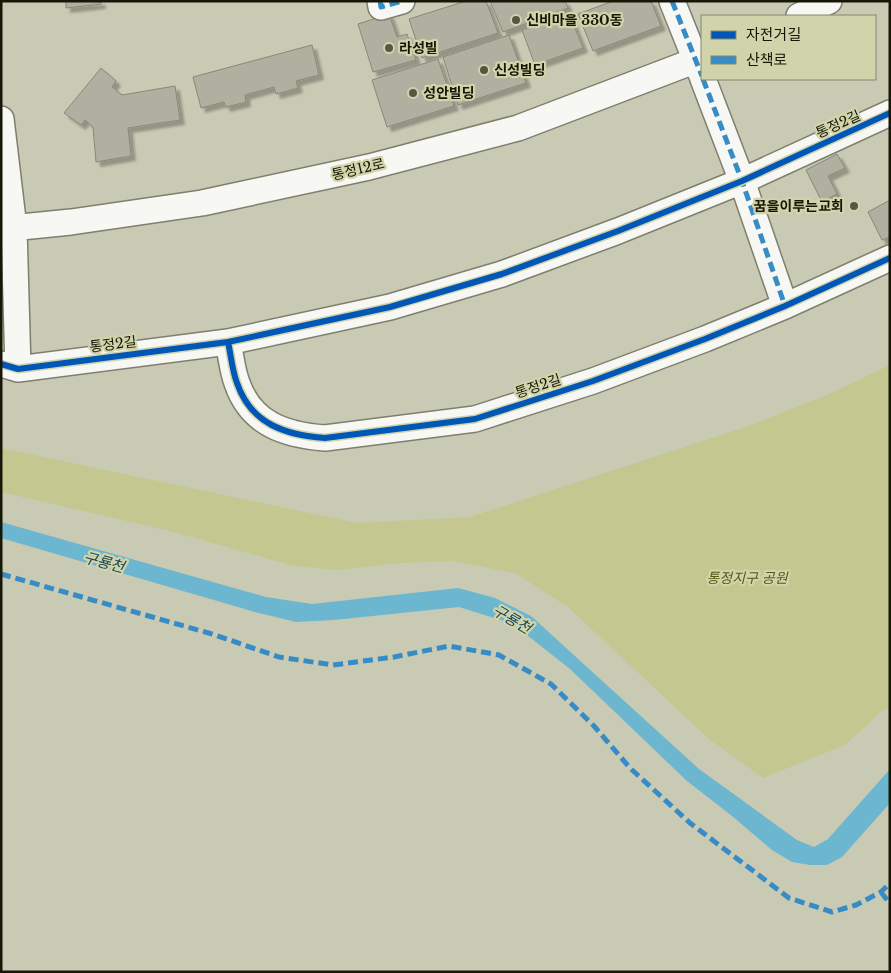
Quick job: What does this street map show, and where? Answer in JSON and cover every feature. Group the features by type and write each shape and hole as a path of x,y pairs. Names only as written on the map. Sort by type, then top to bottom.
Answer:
{"street":[{"path":"380,1 381,7 402,1"},
{"path":"672,1 701,68"},
{"path":"801,15 829,1"},
{"name":"통정12로","path":"8,229 202,203 369,167 518,128 701,68"},
{"path":"705,80 785,306"},
{"name":"통정2길","path":"10,366 228,342 390,307 502,274 618,231 742,181 890,113"},
{"path":"1,119 8,229 10,366"},
{"name":"통정2길","path":"228,342 237,383 250,410 274,427 301,436 325,438 474,419 602,378 705,339 785,306 890,258"}],"green space":[{"name":"통정지구 공원","path":"890,365 890,707 884,709 845,745 763,778 709,739 568,607 515,573 453,561 401,563 338,570 294,566 174,532 1,492 1,448 357,523 470,517 749,426 827,395"}],"water":[{"name":"구룡천","path":"1,522 266,597 312,604 458,588 495,598 531,616 699,769 797,840 814,847 828,839 890,769 890,803 842,857 827,865 792,862 772,850 687,781 570,669 513,624 459,607 296,622 255,612 1,538"}],"building":[{"path":"66,1 101,1 101,4 66,8"},
{"path":"466,1 486,1 498,33 422,58 409,19"},
{"name":"신비마을 330동","path":"490,1 565,1 568,8 503,32"},
{"path":"613,1 651,1 661,26 593,51 578,14"},
{"path":"569,13 583,48 535,65 522,30"},
{"name":"라성빌","path":"389,14 397,37 407,34 416,60 373,72 358,24"},
{"name":"신성빌딩","path":"509,35 526,83 458,105 443,57"},
{"path":"312,45 319,75 296,81 298,88 276,94 274,87 245,95 246,102 226,107 224,102 201,108 193,77"},
{"name":"성안빌딩","path":"438,59 454,106 387,127 372,80"},
{"path":"101,68 116,81 112,87 122,95 175,86 180,120 128,128 131,156 96,162 93,127 85,120 81,125 64,113"},
{"path":"837,154 845,168 828,176 837,194 822,202 806,170"},
{"path":"890,200 890,237 882,240 868,212"}],"marked path":[{"path":"380,1 381,7 402,1"},
{"path":"672,1 701,74"},
{"path":"703,80 742,181 785,306"},
{"path":"1,574 212,634 279,657 333,665 394,657 449,646 499,655 551,684 594,726 630,768 690,823 789,898 832,912 856,905 881,892 890,883"},
{"path":"881,892 890,904"}],"cycle path":[{"path":"1,364 18,369 228,342 390,307 502,274 618,231 742,181 890,113"},
{"path":"228,342 235,378 243,397 260,418 283,430 325,438 475,419 593,381 705,339 785,306 890,258"}],"place":[{"name":"신비마을 330동","path":"516,20"},
{"name":"라성빌","path":"389,48"},
{"name":"신성빌딩","path":"484,70"},
{"name":"성안빌딩","path":"413,93"},
{"name":"꿈을이루는교회","path":"854,206"}]}
